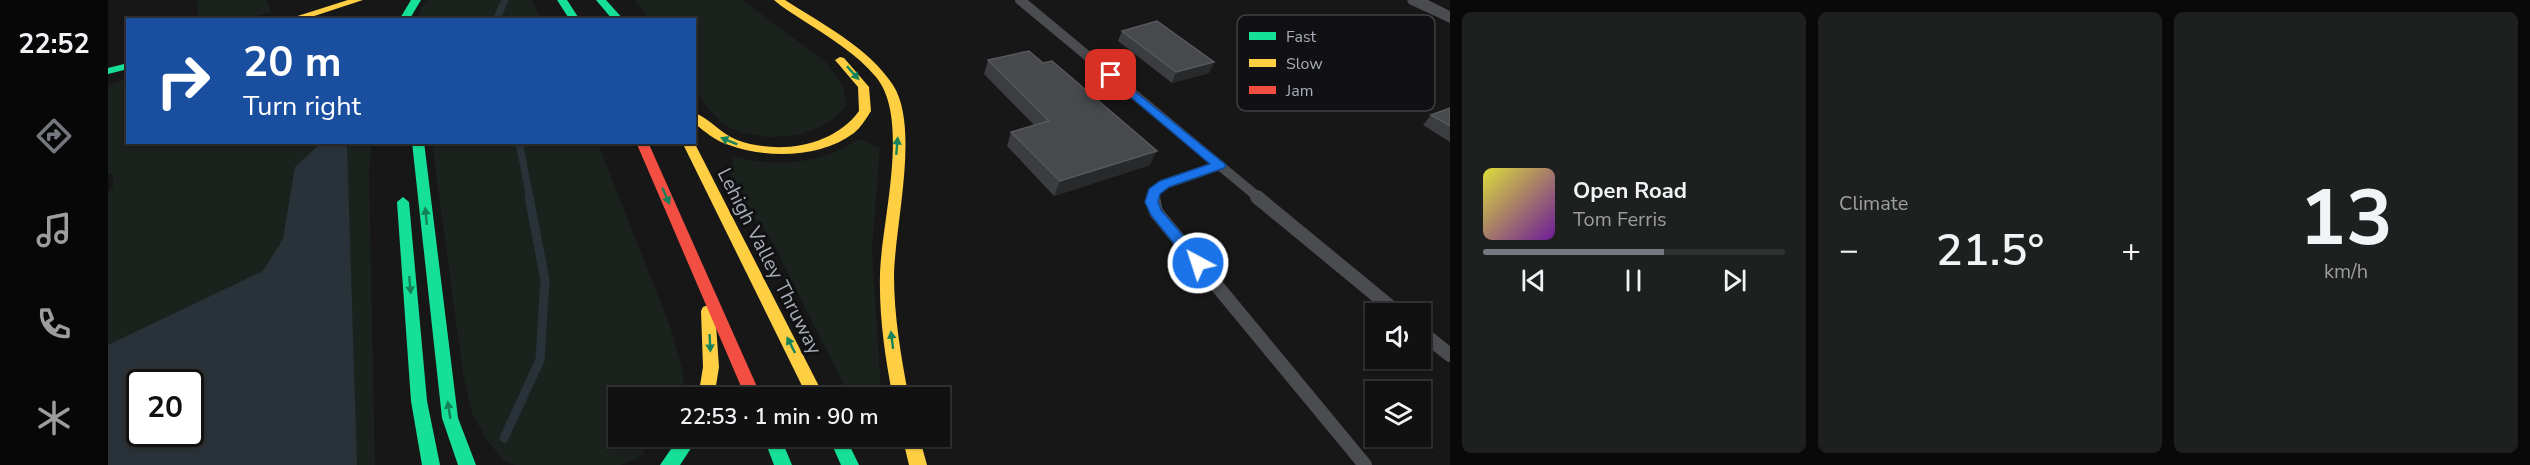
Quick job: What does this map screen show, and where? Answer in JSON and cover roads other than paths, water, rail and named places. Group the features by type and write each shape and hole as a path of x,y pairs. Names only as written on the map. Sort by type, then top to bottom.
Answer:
{"main road":[{"path":"297,18 358,0"},
{"path":"400,0 404,18"},
{"path":"405,18 416,0"},
{"path":"562,0 574,18"},
{"path":"601,0 612,18"},
{"path":"601,0 617,18"},
{"path":"774,4 808,36"},
{"path":"774,4 871,67 889,86 895,100 898,144 888,233 887,278 893,353 899,387"},
{"path":"696,118 702,125 726,140 764,151 801,149 835,139 861,118 865,112 867,98 862,84 851,70 825,48"},
{"path":"108,71 126,66"},
{"path":"418,144 446,392 455,437 467,465"},
{"path":"643,144 749,387"},
{"name":"Lehigh Valley Thruway","path":"689,144 811,387"},
{"path":"402,189 419,400 431,465"},
{"path":"707,288 711,368 708,387"},
{"path":"669,465 683,447"},
{"path":"776,447 783,465"},
{"path":"841,447 850,465"},
{"path":"913,447 918,465"}],"street":[{"path":"1415,0 1450,18"}],"lane":[{"path":"1020,0 1386,303"},
{"path":"1220,165 1165,184 1154,192 1151,202 1156,212 1365,465"},
{"path":"1431,340 1450,355"}],"waterway":[{"path":"497,18 505,0"},
{"path":"519,144 530,198"},
{"path":"504,438 540,360 545,280 529,197"}]}
